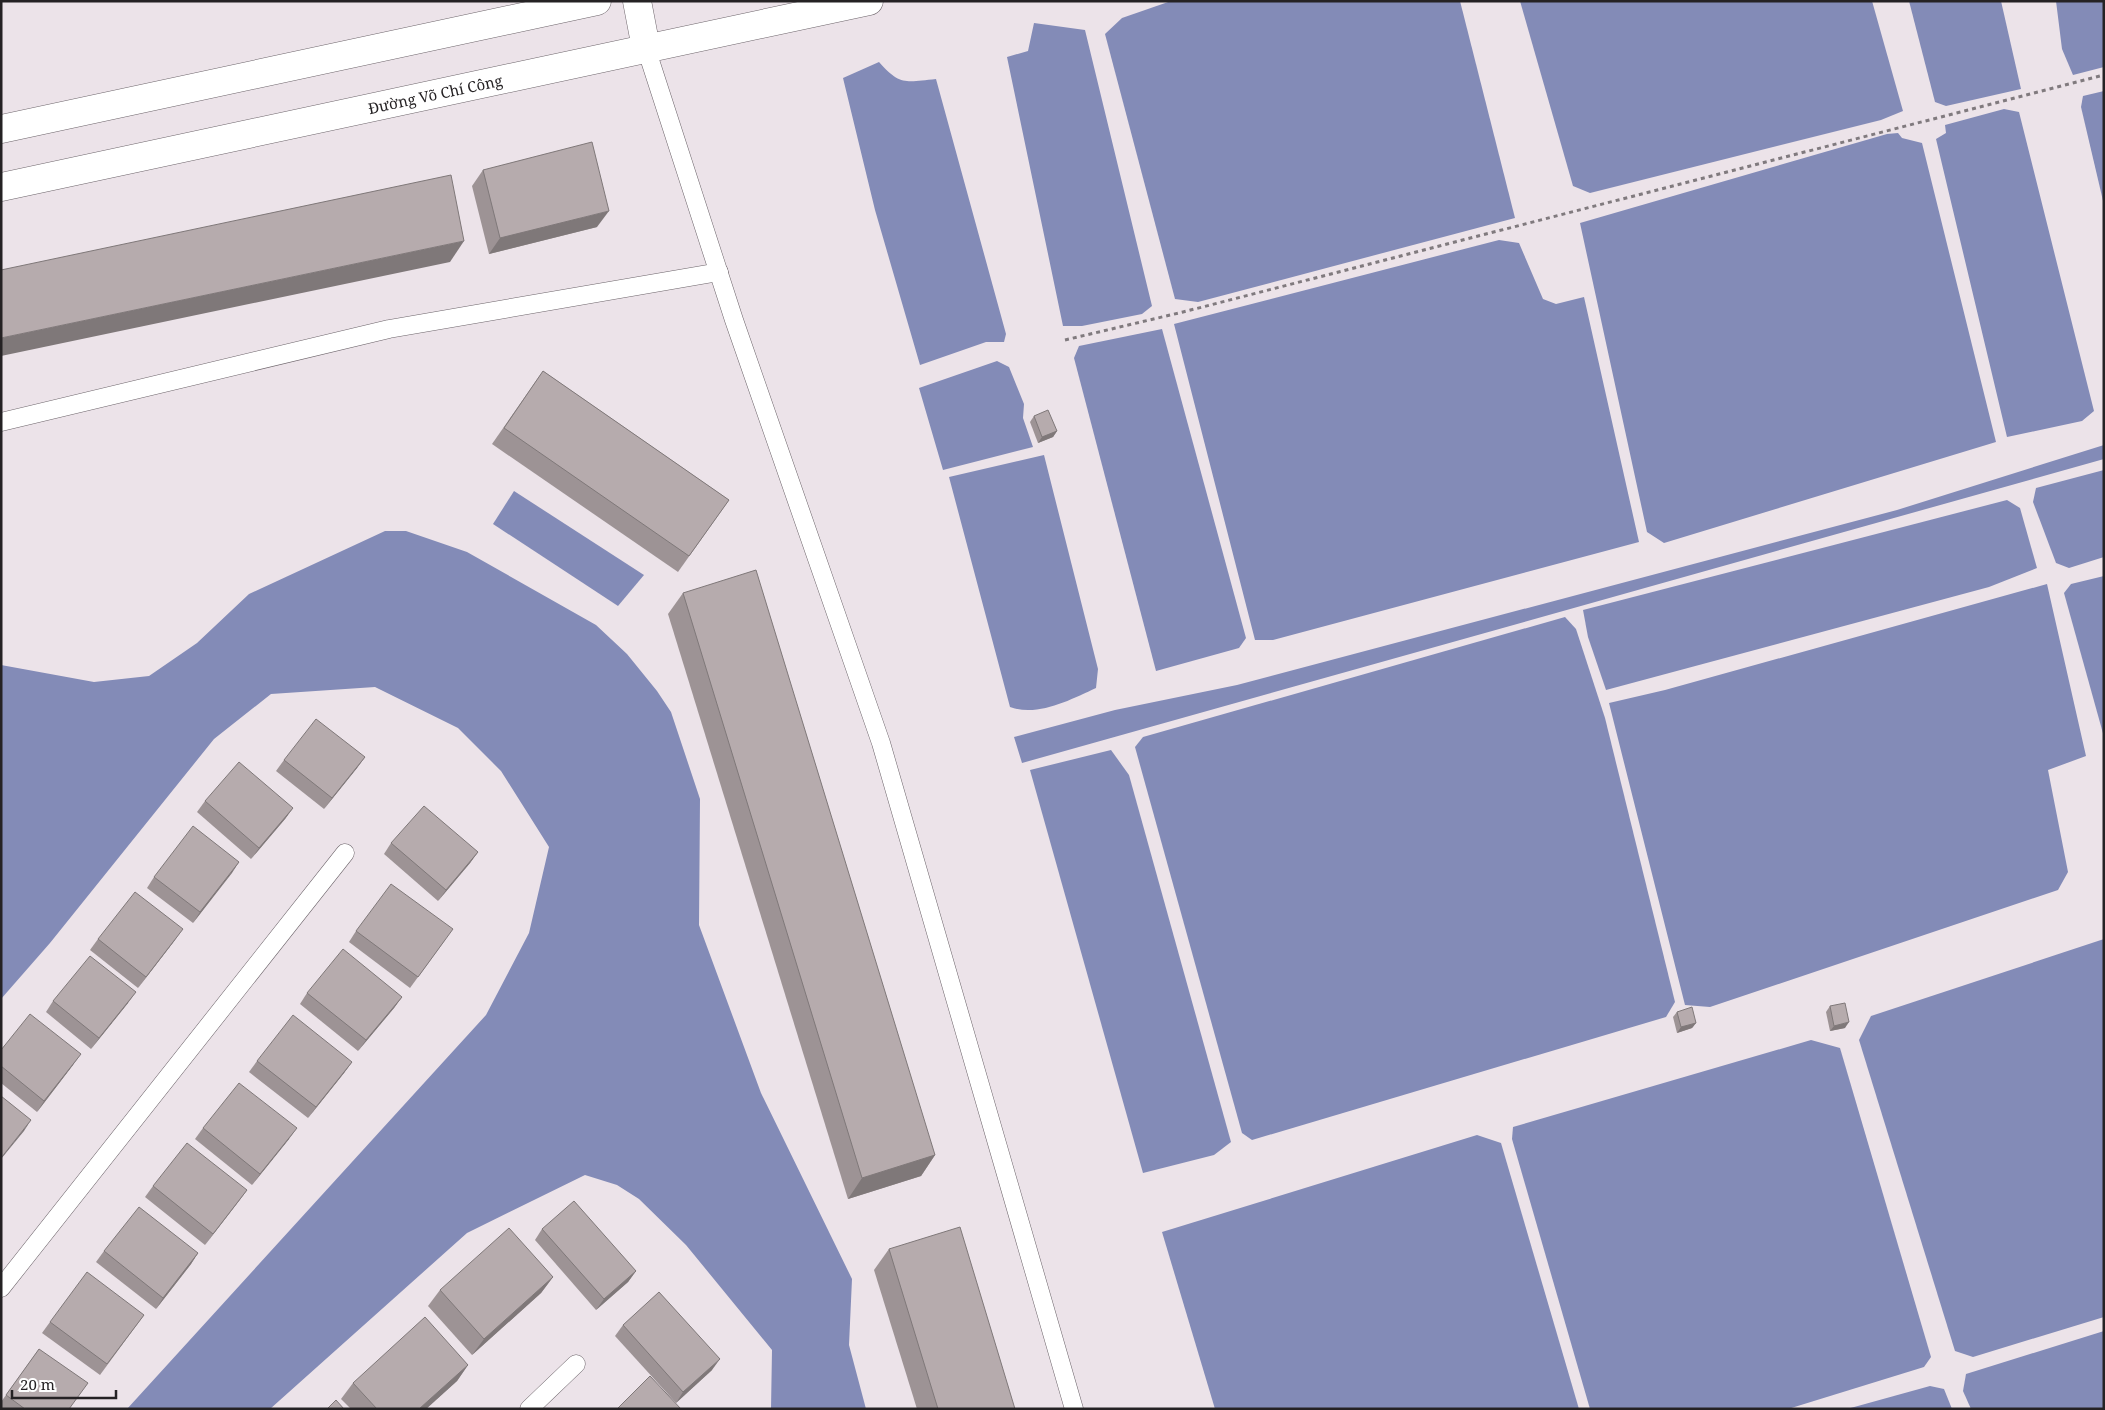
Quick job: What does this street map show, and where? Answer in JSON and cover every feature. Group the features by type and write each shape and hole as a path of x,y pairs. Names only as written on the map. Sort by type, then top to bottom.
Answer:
{"main road":[{"path":"1,129 597,1"},
{"path":"637,1 646,48"},
{"name":"Đường Võ Chí Công","path":"1,187 869,1"}],"lane":[{"path":"646,48 719,272 881,743 1074,1409"},
{"path":"1,422 388,329 719,272"},
{"path":"1,1288 344,853"},
{"path":"529,1409 576,1364"}],"path":[{"path":"1065,340 1183,312 2104,75"}],"water":[{"path":"1171,1 1460,1 1515,218 1198,302 1175,299 1105,34 1122,18"},
{"path":"1520,1 1872,1 1903,111 1881,120 1590,193 1573,186"},
{"path":"1909,1 2001,1 2021,89 1946,106 1935,102"},
{"path":"2056,1 2104,1 2104,67 2073,75 2062,49"},
{"path":"1034,23 1085,30 1152,306 1142,314 1082,326 1063,326 1007,57 1028,51"},
{"path":"879,62 886,70 904,81 936,79 1006,334 1004,342 986,342 920,365 875,210 843,78"},
{"path":"2104,91 2104,205 2081,107 2083,96"},
{"path":"2004,109 2019,112 2094,411 2082,421 2007,437 1936,139 1946,133 1945,125"},
{"path":"1898,133 1902,138 1922,143 1996,442 1664,543 1647,532 1580,223 1887,134"},
{"path":"1499,240 1519,243 1543,299 1556,304 1584,297 1639,542 1273,640 1255,640 1174,324"},
{"path":"1162,329 1246,638 1239,648 1156,671 1074,358 1079,346"},
{"path":"997,361 1009,367 1024,404 1023,418 1033,447 943,470 919,388"},
{"path":"2104,445 2104,459 1022,763 1014,737 1115,710 1237,685 1897,510"},
{"path":"1044,455 1098,669 1096,688 1054,706 1043,709 1021,710 1010,707 949,477"},
{"path":"2104,470 2104,557 2069,568 2056,563 2033,502 2036,488"},
{"path":"514,491 644,575 618,606 493,524"},
{"path":"2007,500 2020,508 2037,568 1989,587 1606,690 1588,637 1583,610"},
{"path":"385,531 406,531 467,552 596,625 627,654 657,691 671,712 700,799 699,925 761,1093 852,1279 849,1345 866,1409 771,1409 772,1350 686,1245 639,1199 617,1185 585,1175 467,1233 270,1409 127,1409 486,1015 529,933 549,847 501,771 458,728 375,687 271,694 214,739 50,943 1,999 1,665 94,682 149,676 197,643 249,594"},
{"path":"2104,576 2104,737 2064,593 2071,584"},
{"path":"2047,584 2086,756 2048,770 2068,872 2058,890 1710,1007 1685,1005 1609,703 1665,690"},
{"path":"1565,617 1576,629 1605,718 1675,1002 1666,1017 1252,1140 1242,1133 1135,747 1143,737"},
{"path":"1111,750 1129,775 1231,1142 1214,1155 1143,1173 1030,770"},
{"path":"2104,939 2104,1317 1973,1357 1955,1351 1859,1040 1871,1016"},
{"path":"1811,1040 1840,1048 1931,1357 1924,1367 1788,1409 1590,1409 1512,1139 1513,1127"},
{"path":"1477,1135 1501,1143 1579,1409 1215,1409 1162,1232"},
{"path":"2104,1331 2104,1409 1971,1409 1963,1391 1966,1374"},
{"path":"1930,1386 1944,1389 1952,1409 1847,1409"}],"building":[{"path":"592,142 609,211 500,238 483,170"},
{"path":"451,175 464,241 1,338 1,270"},
{"path":"543,371 729,500 689,556 504,428"},
{"path":"1048,410 1057,431 1042,437 1034,416"},
{"path":"756,570 935,1155 862,1178 683,593"},
{"path":"316,719 365,757 332,798 284,760"},
{"path":"239,762 293,808 259,848 205,801"},
{"path":"424,806 478,852 446,890 391,843"},
{"path":"193,826 239,862 200,912 154,877"},
{"path":"391,884 453,929 418,977 356,931"},
{"path":"135,892 183,929 146,977 98,939"},
{"path":"343,949 402,997 366,1040 307,993"},
{"path":"90,956 136,992 99,1038 53,1001"},
{"path":"1845,1003 1849,1022 1834,1026 1830,1006"},
{"path":"1692,1007 1696,1023 1681,1027 1677,1012"},
{"path":"30,1014 81,1054 44,1101 1,1066 1,1050"},
{"path":"293,1015 352,1062 316,1107 257,1061"},
{"path":"239,1083 297,1128 260,1174 203,1128"},
{"path":"1,1096 31,1120 1,1158"},
{"path":"187,1143 247,1190 213,1234 153,1186"},
{"path":"574,1201 636,1271 604,1299 542,1229"},
{"path":"139,1207 198,1253 163,1298 104,1251"},
{"path":"960,1227 1015,1409 938,1409 889,1249"},
{"path":"509,1228 553,1277 484,1339 440,1290"},
{"path":"87,1272 144,1315 107,1364 50,1322"},
{"path":"659,1292 720,1359 683,1392 623,1325"},
{"path":"425,1317 468,1365 419,1409 377,1409 353,1383"},
{"path":"39,1349 88,1383 69,1409 25,1409 6,1395"},
{"path":"650,1376 681,1409 617,1409"},
{"path":"336,1400 344,1409 327,1409"}]}
